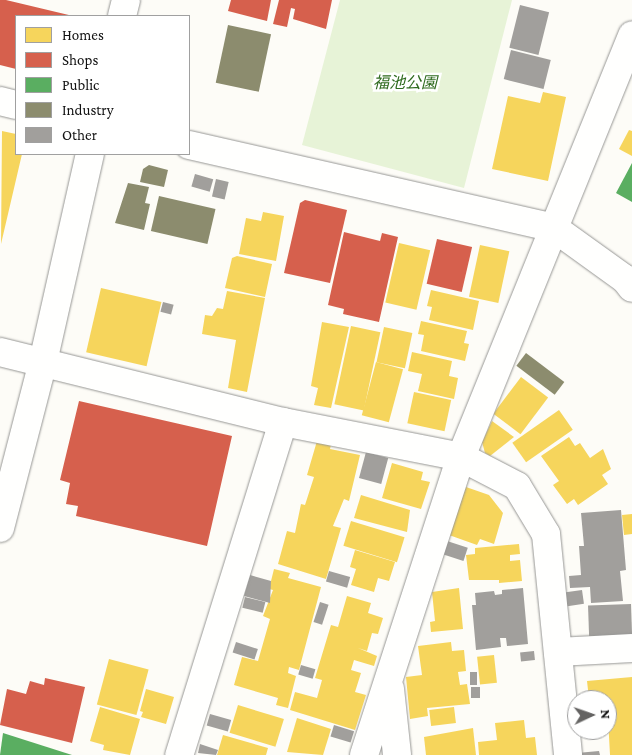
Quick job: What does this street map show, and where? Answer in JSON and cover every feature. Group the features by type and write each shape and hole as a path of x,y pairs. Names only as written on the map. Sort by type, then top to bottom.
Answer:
{"street":[{"path":"122,15 126,0"},
{"path":"364,755 461,457 632,35"},
{"path":"0,101 15,105"},
{"path":"190,145 554,228 625,279 632,288"},
{"path":"0,528 43,362 90,155"},
{"path":"0,352 283,422 461,457 517,486 546,534 568,755"},
{"path":"178,755 283,422"},
{"path":"558,652 632,648"},
{"path":"389,678 397,755"}],"green space":[{"name":"福池公園","path":"340,0 512,0 464,188 302,145"}],"building: Homes":[{"path":"543,92 566,97 548,181 492,169 508,96 540,103"},
{"path":"629,130 632,131 632,156 619,149"},
{"path":"2,131 15,134 15,155 22,155 1,244"},
{"path":"263,212 284,216 276,261 239,254 246,218 261,221"},
{"path":"399,243 430,250 416,310 385,302"},
{"path":"480,245 509,251 498,303 469,297"},
{"path":"237,256 272,264 265,297 225,288 232,258"},
{"path":"101,288 161,302 147,366 86,352"},
{"path":"431,290 479,301 473,330 429,320 432,307 427,306"},
{"path":"227,291 265,298 247,392 228,388 236,340 202,334 205,315 212,316 217,308 223,309"},
{"path":"421,321 467,331 464,343 469,344 465,361 421,351 424,335 418,334"},
{"path":"322,322 349,327 331,408 314,405 318,388 311,386"},
{"path":"351,326 380,332 364,410 334,404"},
{"path":"384,327 412,333 405,368 377,362"},
{"path":"412,352 452,361 449,376 458,378 454,399 418,391 422,374 408,371"},
{"path":"376,362 403,369 389,422 362,415"},
{"path":"521,377 548,397 520,434 493,414"},
{"path":"414,392 451,400 445,431 407,423"},
{"path":"559,410 573,430 526,462 512,443"},
{"path":"492,421 514,437 490,456 485,453 482,442"},
{"path":"569,437 575,446 580,443 590,458 603,449 611,469 602,475 608,484 578,505 574,499 567,504 553,485 559,481 541,456"},
{"path":"317,441 331,445 330,449 360,455 349,501 344,499 333,526 341,528 326,579 278,564 287,531 295,533 301,504 305,505 314,477 307,475"},
{"path":"392,463 423,472 421,480 430,482 421,509 382,498"},
{"path":"466,487 489,495 503,513 494,544 480,539 477,545 449,535"},
{"path":"361,495 410,510 407,532 354,518"},
{"path":"632,514 632,534 624,535 622,515"},
{"path":"351,521 405,537 397,562 343,546"},
{"path":"519,544 520,554 510,555 510,561 520,560 522,581 499,583 499,580 469,580 466,555 475,554 475,548"},
{"path":"355,550 395,562 389,581 378,578 374,592 351,585 356,569 350,567"},
{"path":"274,569 290,573 288,578 321,587 299,670 289,667 288,673 296,676 288,708 276,705 278,698 234,685 242,657 258,661 270,619 263,616 273,590 269,589"},
{"path":"459,588 463,629 431,632 430,622 435,621 432,592"},
{"path":"347,596 371,603 368,613 383,618 378,634 372,633 367,651 358,648 377,656 374,666 354,660 351,670 361,673 355,692 366,695 355,730 290,710 295,692 317,698 322,680 315,678 331,625 338,627"},
{"path":"451,642 452,651 464,650 466,671 458,672 460,685 467,684 470,704 427,708 428,716 410,719 406,677 422,675 418,646"},
{"path":"494,655 497,683 480,685 477,657"},
{"path":"109,659 149,670 136,715 97,704"},
{"path":"632,677 632,755 610,755 609,740 617,740 617,690 588,690 587,681"},
{"path":"146,689 174,697 166,724 141,717 143,712 140,711"},
{"path":"238,705 284,719 275,747 230,733"},
{"path":"100,707 140,719 130,755 103,750 104,745 90,741"},
{"path":"454,707 456,723 431,726 429,710"},
{"path":"297,718 331,729 323,755 287,752"},
{"path":"524,720 526,738 535,737 537,755 479,755 478,742 497,740 495,723"},
{"path":"473,728 476,755 426,755 424,737"},
{"path":"223,735 268,748 266,755 217,755"}],"building: Shops":[{"path":"0,0 69,15 15,15 15,69 0,65"},
{"path":"231,0 271,0 267,21 228,11"},
{"path":"279,0 332,0 326,29 293,19 295,9 291,8 287,27 273,24"},
{"path":"305,200 347,210 330,283 284,273 300,203"},
{"path":"344,232 380,241 382,233 398,237 379,322 343,314 344,309 328,305"},
{"path":"437,239 472,247 462,292 427,284"},
{"path":"79,401 232,436 207,546 76,516 78,506 66,504 70,483 60,480"},
{"path":"45,678 85,687 72,743 0,725 7,689 26,694 30,681 44,685"}],"building: Public":[{"path":"632,163 632,202 616,193"},
{"path":"3,733 72,755 0,755"}],"building: Industry":[{"path":"228,25 271,34 259,92 216,83"},
{"path":"149,165 168,170 164,187 140,182 143,169"},
{"path":"128,183 149,187 145,203 150,204 144,230 115,223"},
{"path":"159,196 216,209 207,244 151,231"},
{"path":"526,353 564,382 555,395 516,366"}],"building: Other":[{"path":"520,5 549,12 538,55 509,48"},
{"path":"511,50 551,60 544,89 504,79"},
{"path":"195,174 213,179 210,192 191,186"},
{"path":"216,179 229,182 225,199 212,197"},
{"path":"163,302 174,305 171,315 160,312"},
{"path":"366,452 388,458 381,484 359,478"},
{"path":"621,510 626,570 620,571 623,601 591,603 590,587 570,588 569,576 581,575 579,546 584,546 581,513"},
{"path":"444,540 468,548 463,561 440,553"},
{"path":"329,571 350,577 347,588 326,582"},
{"path":"250,575 271,581 270,603 244,596"},
{"path":"523,588 528,644 507,646 506,638 500,638 501,647 476,650 472,605 476,605 475,593 494,591 495,595 502,594 502,590"},
{"path":"582,590 584,604 564,607 562,593"},
{"path":"245,597 265,602 263,613 242,608"},
{"path":"320,602 329,605 322,625 314,622"},
{"path":"631,604 632,635 589,636 588,606"},
{"path":"236,642 258,649 254,660 233,652"},
{"path":"534,651 535,660 521,661 520,652"},
{"path":"301,665 315,669 313,679 298,675"},
{"path":"470,672 477,672 477,685 470,685"},
{"path":"471,687 480,687 480,698 471,698"},
{"path":"210,714 231,720 228,732 207,726"},
{"path":"334,725 354,731 351,743 330,736"},
{"path":"200,744 218,750 216,755 198,753"},
{"path":"599,751 600,755 578,755 577,753"}]}
